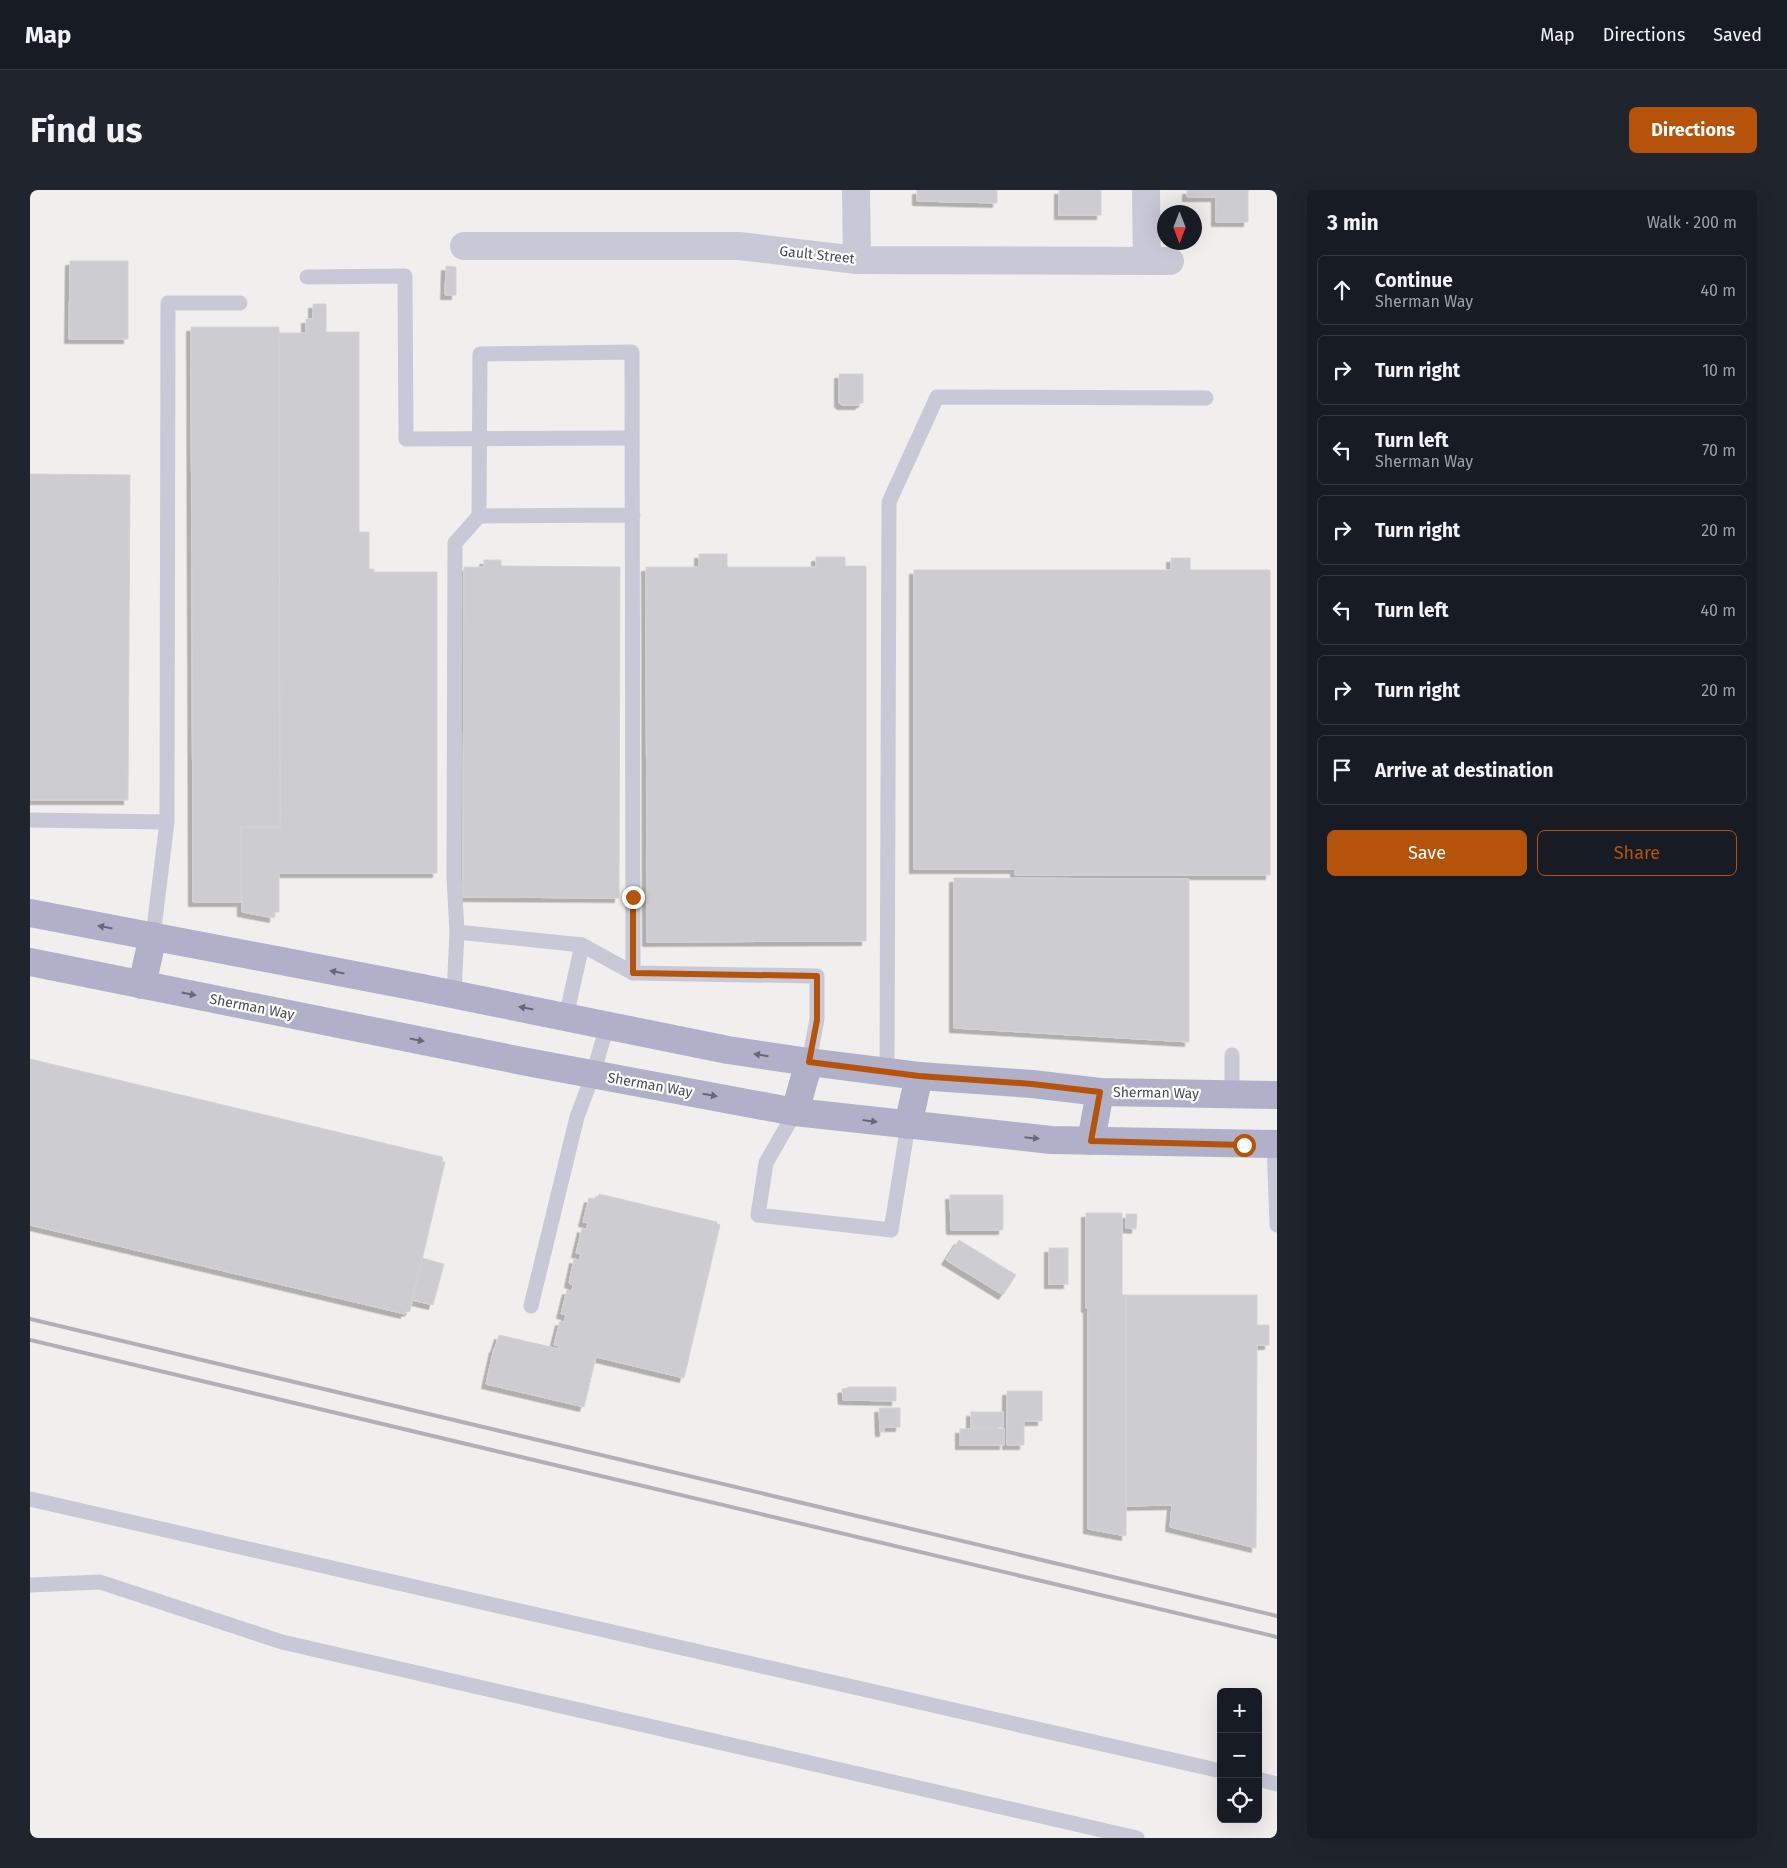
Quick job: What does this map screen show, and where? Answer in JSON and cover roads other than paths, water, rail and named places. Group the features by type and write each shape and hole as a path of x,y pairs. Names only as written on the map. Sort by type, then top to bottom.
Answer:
{"main road":[{"name":"Sherman Way","path":"30,913 454,994 728,1050 809,1062 919,1076 1032,1084 1100,1092 1277,1095"},
{"path":"142,985 153,936"},
{"name":"Sherman Way","path":"30,962 593,1074 795,1112 1051,1140 1276,1144"},
{"path":"795,1112 809,1062"},
{"path":"908,1125 919,1076"},
{"path":"1091,1141 1100,1092"}],"street":[{"path":"856,190 857,260"},
{"name":"Gault Street","path":"464,246 739,246 857,260 1159,261 1146,190"}],"lane":[{"path":"307,277 405,276 406,439 631,438"},
{"path":"153,936 167,822 168,303 240,303"},
{"path":"454,994 457,932 454,877 455,543 479,516 480,354 632,352 633,973"},
{"path":"887,1072 889,502 937,397 1206,398"},
{"path":"479,516 633,515"},
{"path":"30,820 167,822"},
{"path":"457,932 582,946 633,973 817,976 817,1020 809,1062"},
{"path":"566,1017 582,946"},
{"path":"531,1306 577,1117 593,1074 607,1026"},
{"path":"1232,1055 1232,1094"},
{"path":"795,1112 766,1163 758,1215 891,1230 908,1125"},
{"path":"1276,1144 1277,1225"},
{"path":"30,1499 1217,1770"},
{"path":"30,1585 100,1582 282,1642 1138,1838"},
{"path":"1262,1780 1277,1784"}],"railway":[{"path":"30,1319 1277,1616"},
{"path":"30,1340 1277,1637"}]}
